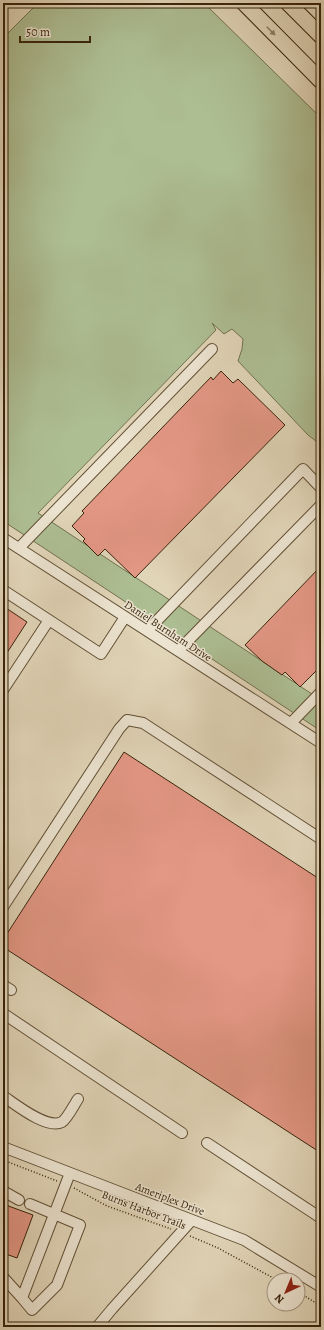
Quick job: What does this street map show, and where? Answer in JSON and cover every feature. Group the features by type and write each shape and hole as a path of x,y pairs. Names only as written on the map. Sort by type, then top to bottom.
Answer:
{"highway":[{"path":"244,3 321,81"},
{"path":"288,3 321,36"}],"street":[{"path":"19,548 212,349"},
{"path":"147,631 303,469 321,488"},
{"path":"178,651 321,505"},
{"name":"Daniel Burnham Drive","path":"3,538 321,743"},
{"path":"3,590 101,654 125,617"},
{"path":"3,690 49,620"},
{"path":"291,723 321,692"},
{"path":"3,907 119,729 127,720 143,723 321,839"},
{"path":"3,1014 182,1133"},
{"path":"3,1096 34,1116 56,1124 63,1121 78,1099"},
{"path":"207,1143 321,1218"},
{"name":"Ameriplex Drive","path":"3,1148 244,1240 321,1287"},
{"path":"22,1298 70,1173"},
{"path":"3,1191 19,1200"},
{"path":"3,1277 32,1310 57,1285 80,1225 30,1204"},
{"path":"97,1327 192,1220"}],"path":[{"name":"Burns Harbor Trails","path":"3,1160 65,1185 107,1206 218,1248 266,1274"},
{"path":"306,1297 321,1306"}],"green space":[{"path":"38,3 204,3 321,118 321,445 308,435 238,361 242,349 243,339 232,329 224,334 212,323 216,330 38,513 321,700 321,731 3,521 3,38"}],"building":[{"path":"221,371 233,383 238,379 285,425 135,578 105,549 98,556 83,541 85,539 72,526 84,513 82,511 211,377 213,380"},
{"path":"321,566 321,666 300,687 285,672 282,675 262,661 245,645"},
{"path":"3,606 27,622 3,659"},
{"path":"124,752 321,880 321,1153 3,947 3,940"},
{"path":"3,1204 33,1215 17,1258 3,1253"}]}
